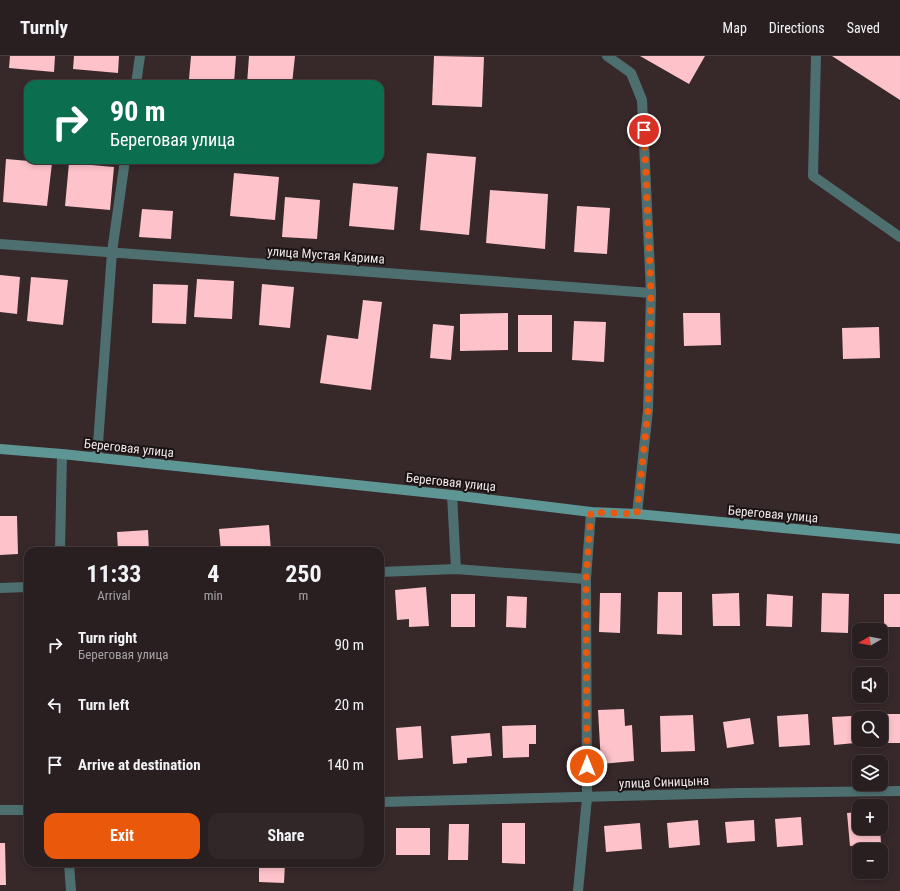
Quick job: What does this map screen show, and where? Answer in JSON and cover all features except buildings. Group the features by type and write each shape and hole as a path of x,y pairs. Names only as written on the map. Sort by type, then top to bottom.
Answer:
{"main road":[{"name":"Береговая улица","path":"0,449 97,457 452,495 591,512 637,514 900,539"}],"street":[{"path":"137,80 140,56"},
{"path":"607,56 631,73 642,100 651,293 648,410 637,514"},
{"path":"816,56 813,176 900,237"},
{"path":"97,457 112,252 124,164"},
{"name":"улица Мустая Карима","path":"0,244 651,293"},
{"path":"60,547 62,454"},
{"path":"452,495 456,569"},
{"path":"578,891 587,798 586,579 591,512"},
{"path":"384,572 456,569 586,579"},
{"path":"0,588 24,587"},
{"name":"улица Синицына","path":"384,802 740,793 900,791"},
{"path":"0,810 24,810"},
{"path":"69,867 71,891"}],"route":[{"path":"587,766 586,579 591,512 637,514 648,410 651,293 644,130"}]}
